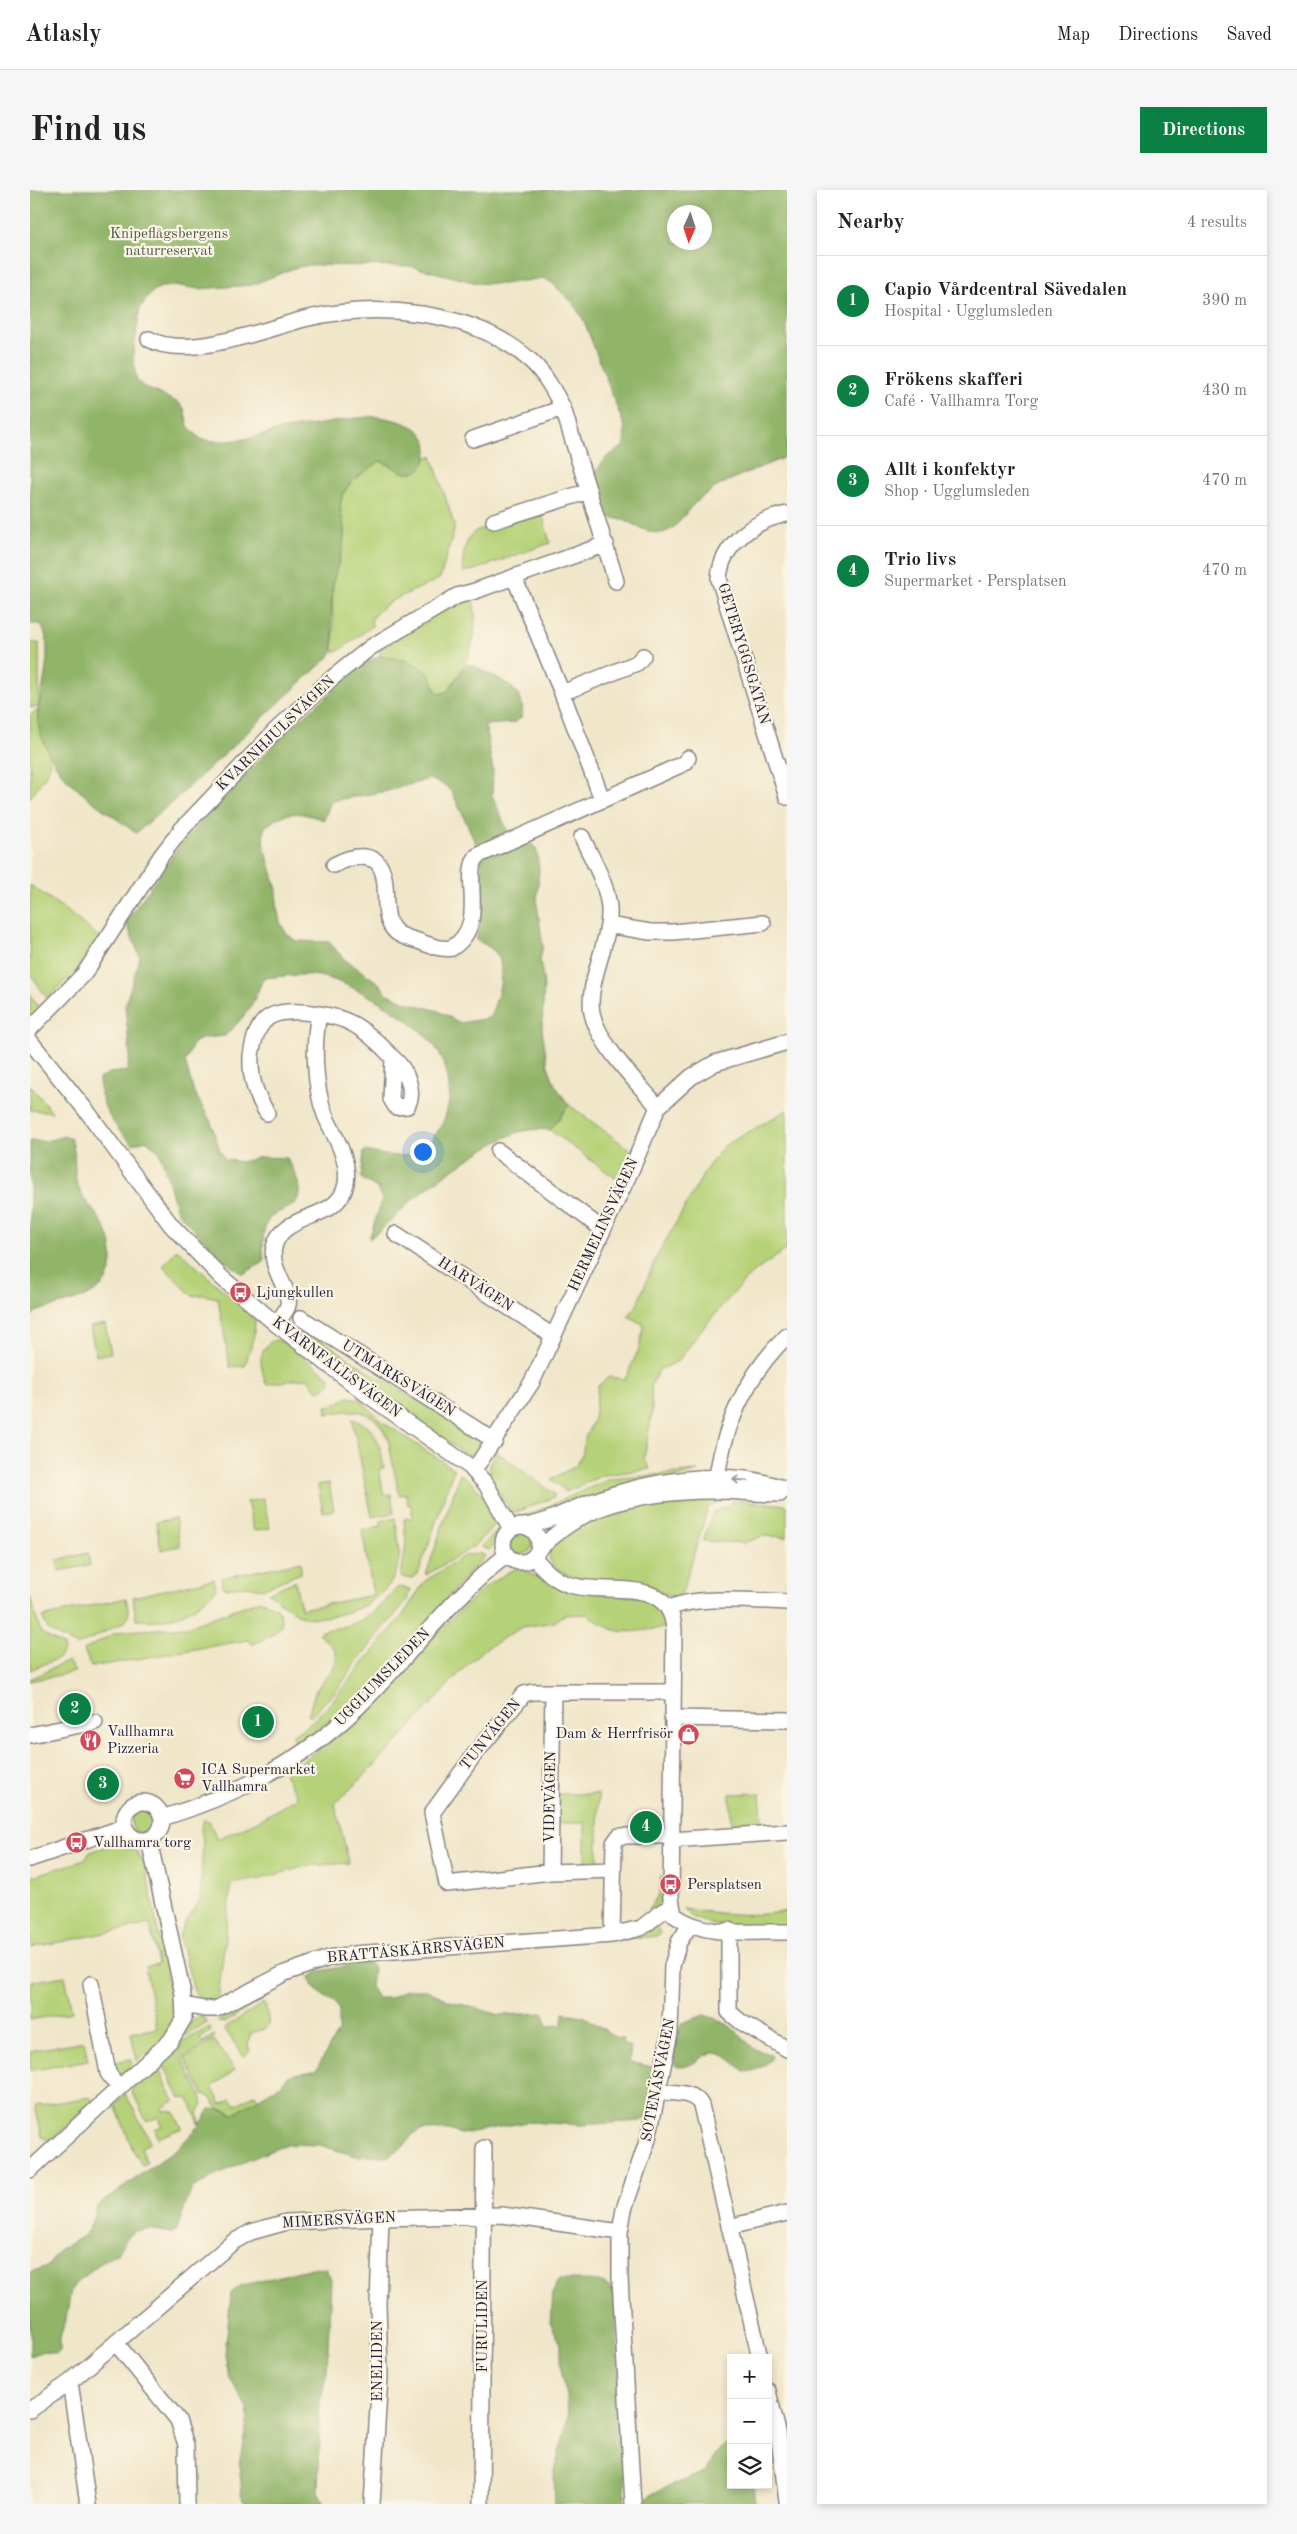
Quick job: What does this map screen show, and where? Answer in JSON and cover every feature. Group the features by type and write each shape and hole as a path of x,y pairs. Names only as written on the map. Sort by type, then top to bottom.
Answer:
{"street":[{"path":"149,339 158,345 201,345 228,341 324,315 378,312 421,315 464,324 494,336 516,349 532,362 545,378 562,408 616,581"},
{"path":"473,440 562,408"},
{"path":"494,521 589,491"},
{"name":"GETERYGGSGATAN","path":"787,514 764,521 749,529 733,544 725,555 719,579 787,797"},
{"name":"KVARNHJULSVÄGEN","path":"30,1029 84,974 161,856 181,830 233,772 303,704 371,647 398,629 457,596 606,544"},
{"path":"514,577 562,693 602,799"},
{"path":"562,693 637,663 643,656"},
{"path":"334,865 342,860 362,857 376,861 383,873 389,919 393,928 402,936 438,948 452,948 464,936 472,912 472,865 477,856 685,763 688,758"},
{"path":"582,837 604,885 609,908 608,925 591,1005 594,1020 603,1039 658,1107"},
{"path":"608,925 668,932 763,923"},
{"path":"267,1112 255,1094 251,1078 253,1042 262,1024 271,1016 281,1014 319,1014 352,1024 382,1044 393,1058"},
{"path":"276,1324 287,1308 289,1300 274,1265 274,1248 277,1240 288,1226 330,1209 341,1197 346,1186 345,1162 325,1113 318,1075 316,1032 319,1014"},
{"name":"KVARNFALLSVÄGEN","path":"30,1041 88,1114 171,1226 221,1277 276,1324 365,1393 474,1470 517,1527"},
{"name":"HERMELINSVÄGEN","path":"474,1470 495,1441 528,1388 658,1107 691,1077 714,1063 787,1042"},
{"path":"498,1151 602,1229"},
{"name":"HARVÄGEN","path":"396,1234 553,1336"},
{"name":"UTMARKSVÄGEN","path":"301,1318 495,1441"},
{"path":"716,1485 722,1450 744,1390 767,1357 787,1336"},
{"path":"716,1485 687,1479 631,1489 588,1503 542,1522 517,1527 503,1540 503,1546 507,1555 518,1562 536,1553 564,1528 585,1515 606,1507 667,1493 716,1485 746,1480 777,1486 787,1492"},
{"path":"517,1527 535,1532 539,1540 536,1553 546,1571 568,1584 581,1588 648,1592 662,1600 669,1608 674,1629 671,1838 671,1908 674,1915 690,1925 703,1929 787,1932"},
{"name":"UGGLUMSLEDEN","path":"162,1818 197,1806 259,1778 328,1733 376,1689 460,1595 507,1555"},
{"path":"669,1608 676,1604 694,1601 787,1602"},
{"name":"VIDEVÄGEN","path":"550,1872 553,1692"},
{"name":"TUNVÄGEN","path":"550,1872 447,1884 432,1818 435,1806 519,1698 529,1693 673,1692"},
{"path":"672,1718 787,1720"},
{"path":"30,1735 95,1722"},
{"path":"140,1802 155,1806 162,1818 160,1832 149,1840 134,1839 124,1827 125,1812 130,1806 140,1802"},
{"path":"30,1859 124,1827"},
{"path":"612,1935 614,1843 619,1836 671,1838 787,1832"},
{"path":"30,2170 119,2088 180,2028 184,2018 185,2005 149,1840"},
{"path":"550,1872 613,1870"},
{"name":"BRATTÅSKÄRRSVÄGEN","path":"185,2005 204,2009 216,2009 285,1973 328,1958 354,1954 612,1935 641,1928 663,1911 671,1908"},
{"name":"SOTENÄSVÄGEN","path":"633,2504 620,2278 620,2232 624,2209 648,2139 670,2032 672,1966 680,1942 690,1925"},
{"path":"729,1930 729,2012 741,2022 787,2049"},
{"path":"90,1984 108,2074 119,2088"},
{"path":"658,2092 688,2095 699,2100 759,2354"},
{"name":"FURULIDEN","path":"481,2504 484,2148"},
{"path":"729,2227 787,2213"},
{"name":"MIMERSVÄGEN","path":"30,2410 70,2382 233,2242 251,2232 303,2220 483,2216 523,2217 620,2232"},
{"name":"ENELIDEN","path":"372,2504 380,2376 378,2304 381,2218"},
{"path":"116,2343 178,2420 186,2445 186,2504"},
{"path":"70,2382 88,2504"},
{"path":"770,2399 784,2455 787,2501"}],"green space":[{"name":"Knipeflågsbergens naturreservat","path":"30,190 787,190 787,456 715,488 695,503 680,521 667,532 653,532 610,517 605,514 599,503 596,490 596,471 607,457 624,446 625,428 584,321 573,303 552,283 544,278 503,284 477,283 410,266 310,265 294,268 252,285 199,289 181,286 161,287 153,291 140,308 133,355 136,379 144,387 179,403 184,408 188,426 201,439 211,441 239,440 290,428 378,417 388,418 409,425 418,430 422,435 427,447 427,454 425,461 417,471 411,473 402,472 380,461 355,479 343,494 340,505 344,541 333,584 331,618 333,644 328,658 136,833 77,789 58,768 48,752 37,716 47,654 47,642 40,624 30,624"},
{"path":"432,456 454,524 454,531 440,578 401,596 382,608 375,614 371,622 372,626 340,650 333,652 333,583 343,542 344,530 340,505 346,488 380,461 392,467 425,462 426,457"},
{"path":"541,510 550,543 474,570 463,572 464,550 475,531"},
{"path":"473,599 475,625 471,648 455,681 447,692 439,694 435,691 434,684 380,656 380,649 439,613"},
{"path":"30,643 39,643 39,707 30,707"},
{"path":"380,656 412,663 428,673 439,694 447,692 467,664 470,664 507,684 518,694 523,709 521,718 513,723 485,725 493,771 492,795 514,846 529,842 536,848 539,868 537,904 543,946 540,959 544,985 542,1030 548,1066 555,1085 569,1105 550,1130 516,1133 466,1161 418,1195 369,1239 382,1200 378,1189 361,1178 364,1151 404,1156 417,1153 423,1149 443,1123 447,1112 449,1088 444,1064 431,1041 417,1028 363,993 344,984 312,975 263,978 252,1004 225,1036 205,1038 194,1042 185,1062 194,1092 211,1122 220,1151 225,1159 240,1162 262,1157 287,1158 298,1182 299,1195 297,1200 290,1207 274,1214 266,1223 263,1240 264,1262 243,1274 218,1256 177,1211 160,1152 146,1140 133,1144 114,1123 102,1098 99,1079 109,1073 127,1071 130,1056 125,1006 140,957 126,922 183,841 289,729 367,662","holes":["429,779 445,785 453,794 478,848 482,862 482,911 476,940 488,946 496,953 501,971 495,1004 489,1018 460,1023 439,1011 409,1003 386,993 380,984 344,959 329,942 296,941 286,933 280,922 277,907 277,890 263,842 264,828 279,817 299,814 324,820 331,801 387,791"]},
{"path":"38,710 50,765 30,798 30,715"},
{"path":"30,885 63,908 100,938 73,974 47,998 30,973"},
{"path":"30,994 41,1012 30,1020"},
{"path":"30,1085 52,1112 30,1110"},
{"path":"569,1105 632,1151 618,1180 550,1130"},
{"path":"787,1110 787,1249 750,1275 701,1330 678,1361 659,1370 651,1385 652,1414 644,1458 650,1469 603,1475 566,1492 551,1479 576,1466 583,1452 584,1440 594,1419 598,1386 609,1377 625,1379 639,1349 644,1325 628,1316 636,1307 656,1258 707,1168 724,1146"},
{"path":"64,1136 71,1139 73,1146 77,1185 108,1234 111,1244 112,1263 106,1281 100,1288 78,1299 36,1312 30,1318 30,1141 46,1141"},
{"path":"177,1249 255,1319 254,1335 245,1366 230,1367 218,1298 203,1295 192,1296 163,1266"},
{"path":"105,1324 111,1353 96,1356 90,1327"},
{"path":"303,1327 354,1362 481,1438 483,1445 479,1455 467,1455 372,1391 300,1333"},
{"path":"275,1340 282,1341 330,1377 331,1383 320,1391 315,1389 308,1378 266,1384 261,1365 262,1353 264,1348"},
{"path":"348,1397 360,1399 382,1422 454,1469 419,1572 411,1579 401,1577 406,1543 404,1519 413,1518 411,1505 408,1505 406,1494 399,1495 388,1438 376,1420 370,1415 355,1411 327,1414 326,1406 332,1406"},
{"path":"352,1419 367,1426 376,1437 384,1468 379,1469 384,1495 391,1494 394,1513 372,1517"},
{"path":"497,1452 554,1494 554,1497 514,1513 498,1492 490,1474 491,1458"},
{"path":"698,1471 537,1520 519,1519 610,1479"},
{"path":"460,1474 472,1483 483,1496 491,1510 495,1524 473,1547 426,1575"},
{"path":"329,1483 334,1510 323,1512 318,1485"},
{"path":"263,1498 270,1528 254,1531 247,1502"},
{"path":"699,1498 725,1498 708,1508 682,1593 678,1597 644,1585 593,1580 567,1575 551,1562 549,1556 554,1544 592,1521 609,1514 645,1506"},
{"path":"733,1500 787,1505 787,1537 763,1536 744,1543 703,1541 713,1512 728,1506"},
{"path":"175,1518 180,1546 161,1550 156,1522"},
{"path":"395,1518 399,1549 397,1568 389,1585 368,1603 341,1614 312,1618 294,1612 268,1593 295,1581 301,1609 373,1595 362,1530 381,1526 381,1521"},
{"path":"498,1530 495,1543 489,1550 481,1547"},
{"path":"521,1533 529,1536 532,1544 529,1552 521,1555 513,1552 510,1544 513,1536"},
{"path":"88,1553 90,1565 59,1571 57,1560"},
{"path":"480,1553 485,1556 448,1596 379,1679 335,1718 296,1742 292,1736 309,1724 328,1706 403,1615 425,1581 464,1556"},
{"path":"301,1562 301,1573 262,1589 247,1586 224,1588 221,1578"},
{"path":"515,1569 521,1569 564,1590 640,1597 654,1602 667,1617 663,1628 623,1632 607,1627 587,1614 564,1615 554,1622 522,1627 485,1649 463,1669 385,1755 335,1804 349,1863 307,1866 260,1879 231,1884 218,2000 209,2002 201,1999 194,1991 179,1936 184,1924 200,1900 203,1842 201,1828 204,1820 209,1821 217,1839 258,1821 298,1797 284,1774 332,1739 366,1710 460,1610 496,1580"},
{"path":"214,1579 216,1590 188,1611 159,1620 136,1620 133,1597"},
{"path":"398,1587 410,1589 407,1600 358,1660 337,1690 310,1717 308,1715 315,1692 336,1662 335,1651 318,1633 349,1625 363,1619 382,1604"},
{"path":"30,1597 41,1633 64,1646 64,1650 59,1658 30,1670"},
{"path":"126,1598 129,1614 126,1621 77,1646 49,1631 42,1617"},
{"path":"260,1600 279,1610 282,1625 276,1632 252,1644 248,1640 91,1667 84,1650 113,1634 126,1631 187,1627"},
{"path":"68,1661 75,1672 30,1681 30,1679"},
{"path":"760,1793 762,1822 731,1823 730,1794"},
{"path":"557,1794 598,1794 598,1860 592,1866 585,1865 585,1823 557,1823"},
{"path":"143,1810 152,1813 155,1822 152,1831 143,1834 134,1831 131,1822 134,1813"},
{"path":"114,1844 136,1851 145,1864 173,2009 167,2034 137,2061 131,2033 157,2028 145,1967 158,1964 150,1924 30,1948 30,1877 85,1860 90,1852"},
{"path":"661,1876 664,1890 660,1901 650,1914 649,1909 660,1892"},
{"path":"683,1909 748,1914 787,1911 787,1926 731,1926 716,1924 691,1916"},
{"path":"654,1924 660,1932 658,1936 623,1939"},
{"path":"369,1963 373,1966 371,1988 377,1998 390,1998 406,1990 427,1990 450,2001 500,2015 544,2013 547,2026 563,2025 563,2013 584,2016 615,2037 623,2039 622,2044 631,2047 629,2062 654,2067 655,2071 647,2118 640,2121 581,2125 527,2122 461,2134 449,2130 421,2130 413,2134 403,2147 387,2157 356,2156 320,2145 287,2144 237,2165 192,2188 176,2231 171,2233 148,2229 134,2231 127,2237 119,2253 99,2264 75,2284 71,2290 66,2319 60,2337 60,2351 56,2354 43,2351 30,2356 30,2272 48,2266 60,2249 84,2236 90,2227 96,2207 178,2148 201,2124 210,2109 225,2110 233,2114 282,2084 288,2077 316,2070 339,2030 339,2011 336,2003 316,1990 310,1977 321,1971"},
{"path":"65,1976 72,2012 30,2020 30,1982"},
{"path":"267,1992 268,1995 225,2023 217,2022"},
{"path":"265,2002 269,2024 265,2029 251,2033 248,2045 250,2051 244,2057 224,2028"},
{"path":"704,2015 723,2021 742,2036 754,2049 770,2054 772,2057 761,2068 746,2072 728,2058 716,2053 706,2055 687,2066 676,2066 674,2051 682,2024"},
{"path":"198,2017 203,2017 207,2023 180,2040 190,2023"},
{"path":"209,2027 211,2031 200,2039 203,2042 214,2035 215,2037 182,2059 201,2095 203,2105 199,2111 201,2123 199,2124 189,2099 179,2097 161,2059 178,2045"},
{"path":"214,2040 235,2070 212,2087 221,2104 231,2099 236,2105 255,2094 258,2099 233,2115 229,2111 217,2108 210,2097 203,2094 185,2059"},
{"path":"84,2041 88,2060 30,2071 30,2051"},
{"path":"131,2059 132,2064 124,2073 117,2075 110,2063"},
{"path":"155,2066 158,2067 174,2101 162,2108 164,2112 168,2110 174,2112 182,2128 158,2138 155,2129 163,2126 158,2117 147,2122 131,2089"},
{"path":"125,2093 149,2138 149,2143 141,2148 147,2163 142,2165 134,2152 115,2105"},
{"path":"90,2097 93,2101 54,2138 50,2141 42,2136 35,2106"},
{"path":"312,2268 326,2269 331,2279 327,2372 318,2412 320,2439 318,2492 324,2504 246,2504 242,2494 239,2464 248,2418 247,2408 229,2377 225,2355 231,2293 240,2286"},
{"path":"560,2280 598,2282 605,2284 614,2294 626,2475 624,2504 555,2504 554,2470 568,2421 567,2395 561,2376 561,2344 551,2324 553,2293 557,2282"},
{"path":"726,2444 727,2489 754,2489 756,2504 640,2504 651,2494 707,2471 719,2450"}],"place":[{"name":"Ljungkullen","path":"240,1293"},
{"name":"Frökens skafferi","path":"75,1709"},
{"name":"Capio Vårdcentral Sävedalen","path":"258,1722"},
{"name":"Dam & Herrfrisör","path":"689,1734"},
{"name":"Vallhamra Pizzeria","path":"91,1741"},
{"name":"ICA Supermarket Vallhamra","path":"185,1779"},
{"name":"Allt i konfektyr","path":"103,1784"},
{"name":"Trio livs","path":"646,1827"},
{"name":"Vallhamra torg","path":"77,1843"},
{"name":"Persplatsen","path":"671,1885"}]}
